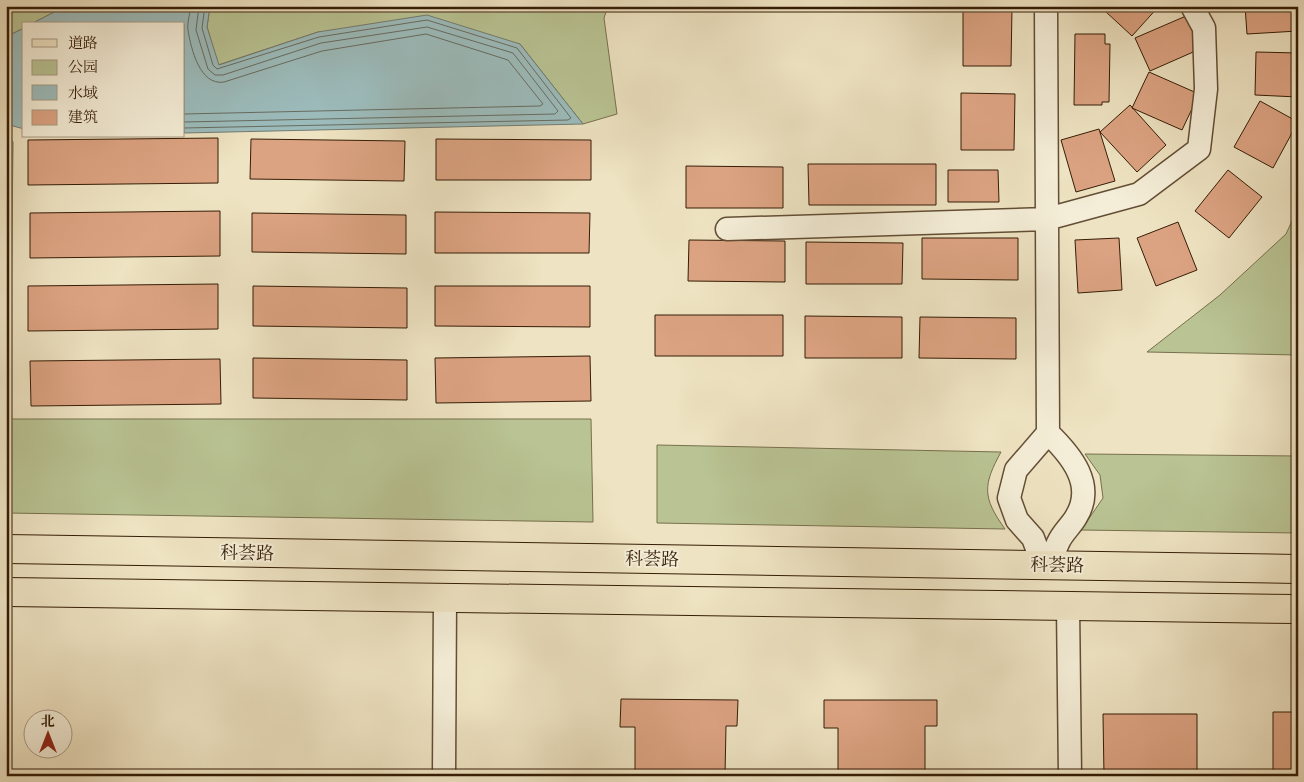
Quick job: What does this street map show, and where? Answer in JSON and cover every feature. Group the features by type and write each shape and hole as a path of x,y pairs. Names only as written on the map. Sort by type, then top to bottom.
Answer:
{"main road":[{"name":"科荟路","path":"6,549 1298,569"},
{"path":"6,592 1298,609"}],"street":[{"path":"1046,6 1048,433 1016,470 1009,498 1017,520 1033,538 1047,565"},
{"path":"727,229 1047,219 1139,194 1199,149 1206,89 1204,28 1192,6"},
{"path":"1047,565 1058,542 1077,516 1085,496 1080,476 1064,449 1048,433"},
{"path":"444,776 445,598"},
{"path":"1068,606 1070,776"}],"green space":[{"path":"6,6 66,6 35,22 22,22 22,29 6,37"},
{"path":"210,6 608,6 604,18 617,114 583,124 520,44 318,32 218,65 207,27"},
{"path":"6,132 13,142 10,419 591,419 593,522 6,513"},
{"path":"1298,208 1298,355 1147,352 1220,295 1286,234"},
{"path":"657,445 1001,452 988,482 988,491 992,508 1005,529 657,523"},
{"path":"1085,454 1298,456 1298,533 1081,530 1103,498 1100,475"}],"water":[{"path":"66,6 210,6 207,27 219,65 318,32 427,15 520,44 583,124 185,133 185,22 35,22"},
{"path":"22,29 22,128 6,124 6,37"}],"building":[{"path":"1110,6 1159,6 1132,36 1105,11"},
{"path":"1245,6 1298,6 1298,31 1247,34"},
{"path":"963,8 1012,8 1011,66 963,66"},
{"path":"1186,16 1200,49 1150,71 1135,38"},
{"path":"1075,34 1105,34 1105,44 1110,44 1109,102 1102,102 1102,105 1074,105"},
{"path":"1256,52 1298,53 1298,97 1255,95"},
{"path":"1149,72 1199,94 1182,130 1132,108"},
{"path":"961,93 1015,94 1014,150 961,150"},
{"path":"1260,101 1298,122 1273,168 1234,147"},
{"path":"1130,105 1166,145 1137,172 1100,132"},
{"path":"1099,129 1115,181 1076,192 1061,140"},
{"path":"218,138 218,183 28,185 28,140"},
{"path":"251,139 405,141 404,181 250,179"},
{"path":"436,139 591,140 591,180 436,180"},
{"path":"808,164 936,164 936,205 809,205"},
{"path":"686,166 783,167 783,208 686,208"},
{"path":"948,170 998,170 999,202 948,202"},
{"path":"1228,170 1262,197 1229,238 1195,211"},
{"path":"220,211 220,256 30,258 30,213"},
{"path":"435,212 590,213 589,253 435,253"},
{"path":"252,213 406,215 406,254 252,252"},
{"path":"1178,222 1197,270 1156,286 1137,238"},
{"path":"922,238 1018,238 1018,280 922,279"},
{"path":"1119,238 1122,290 1078,293 1075,240"},
{"path":"689,240 785,241 785,282 688,281"},
{"path":"806,242 903,243 902,284 806,284"},
{"path":"218,284 218,329 28,331 28,286"},
{"path":"253,286 407,288 407,328 253,326"},
{"path":"435,286 590,286 590,327 435,326"},
{"path":"655,315 783,315 783,356 655,356"},
{"path":"805,316 902,317 902,358 805,358"},
{"path":"920,317 1016,318 1016,359 919,358"},
{"path":"590,356 591,401 436,403 435,358"},
{"path":"253,358 407,360 407,400 253,398"},
{"path":"220,359 221,404 31,406 30,361"},
{"path":"621,699 738,700 737,726 726,726 725,776 635,776 635,727 620,727"},
{"path":"824,700 937,700 937,726 925,726 925,776 838,776 838,728 824,728"},
{"path":"1273,712 1298,712 1298,776 1273,776"},
{"path":"1103,714 1197,714 1197,776 1104,776"}]}
